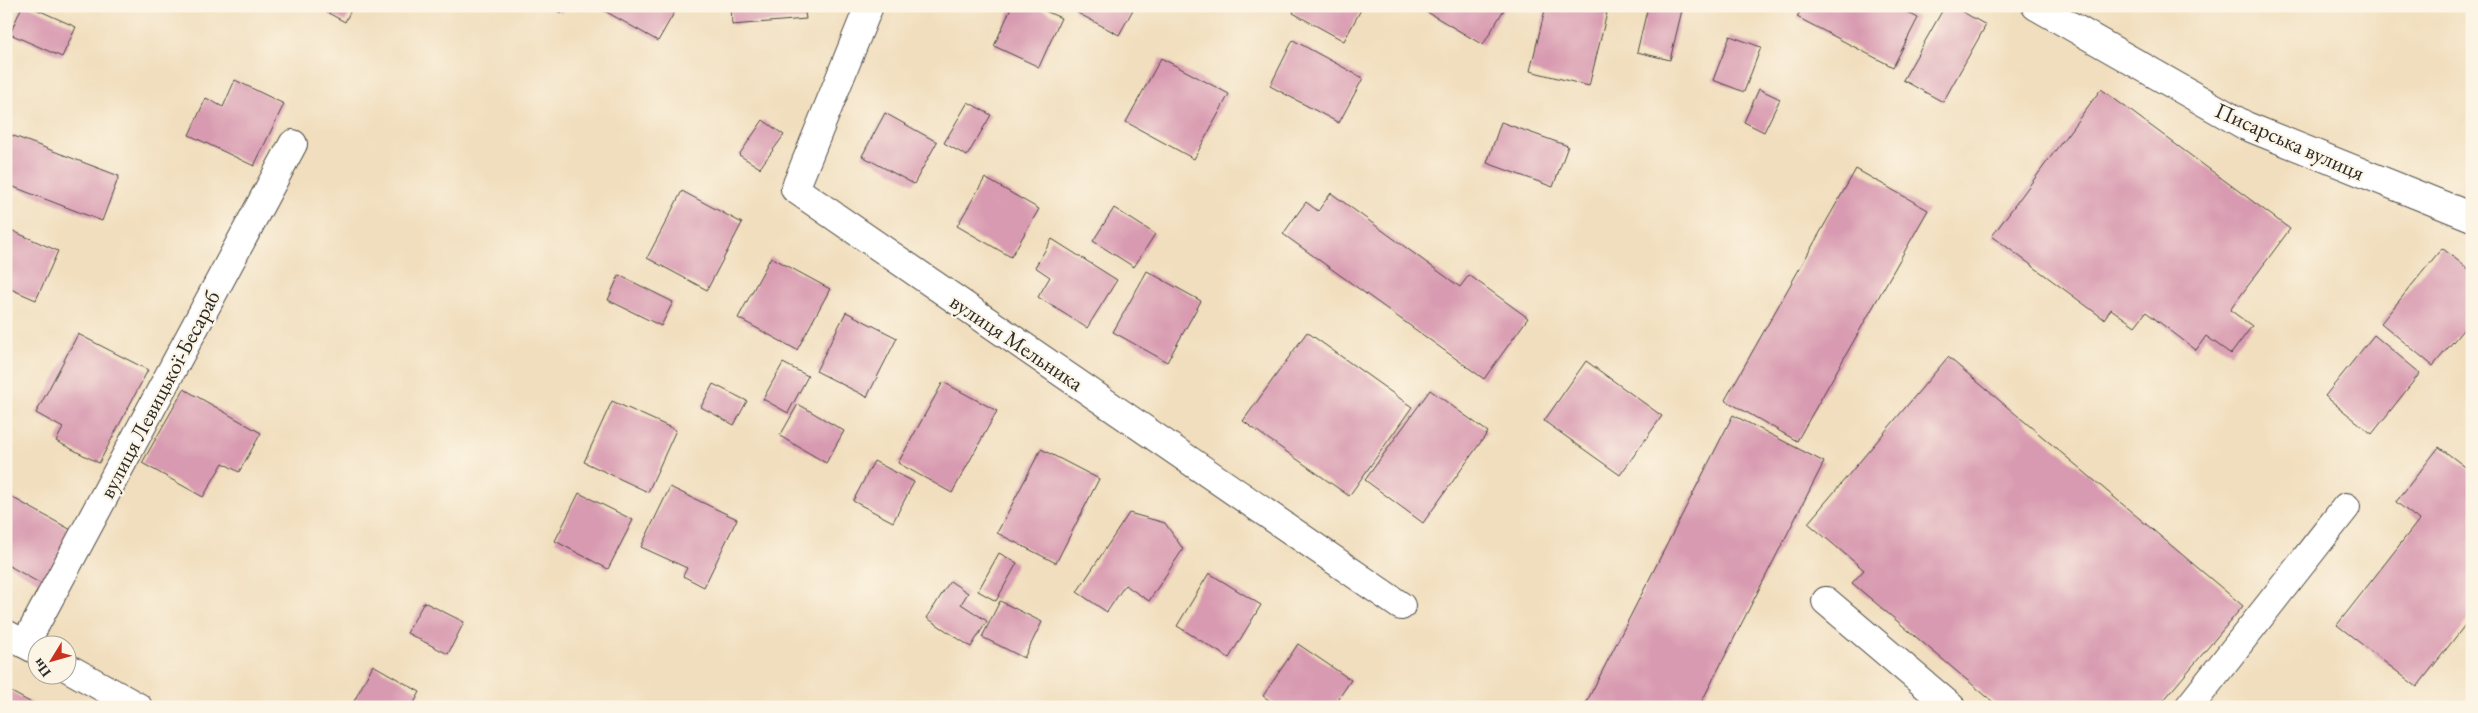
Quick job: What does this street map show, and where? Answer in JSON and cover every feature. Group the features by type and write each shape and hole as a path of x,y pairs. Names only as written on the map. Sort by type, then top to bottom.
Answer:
{"street":[{"name":"вулиця Мельника","path":"869,6 795,189 1401,606"},
{"name":"Писарська вулиця","path":"2036,6 2246,126 2472,217"},
{"name":"вулиця Левицької-Бесараб","path":"23,643 294,144"},
{"path":"2188,707 2346,507"},
{"path":"1826,602 1950,707"},
{"path":"78,674 138,707"}],"building":[{"path":"22,6 29,6 76,27 62,57 10,34"},
{"path":"321,6 353,6 345,22 319,8"},
{"path":"548,6 564,6 561,13"},
{"path":"605,6 678,6 658,41 603,10"},
{"path":"731,6 804,6 806,19 732,25"},
{"path":"1012,6 1034,6 1061,18 1039,67 994,46"},
{"path":"1077,6 1135,6 1119,35 1074,11"},
{"path":"1296,6 1363,6 1344,41 1293,13"},
{"path":"1417,6 1506,6 1483,45"},
{"path":"1546,6 1581,6 1607,13 1589,86 1530,71"},
{"path":"1648,6 1683,6 1670,60 1637,52"},
{"path":"1741,6 1754,6 1752,11"},
{"path":"1803,6 1895,6 1918,18 1893,67 1797,17"},
{"path":"1945,6 1952,6 1986,25 1943,102 1903,80"},
{"path":"1730,36 1761,47 1744,92 1713,80"},
{"path":"1293,40 1363,78 1339,123 1270,86"},
{"path":"1161,58 1229,94 1194,159 1126,122"},
{"path":"235,80 284,104 254,166 189,135 206,98 223,107"},
{"path":"1759,89 1780,99 1764,132 1744,122"},
{"path":"2101,89 2290,229 2230,310 2252,326 2231,354 2206,336 2196,350 2146,312 2135,326 2111,309 2104,319 1992,236"},
{"path":"968,102 991,115 967,156 944,143"},
{"path":"885,113 937,142 914,184 862,156"},
{"path":"763,120 784,135 760,168 739,155"},
{"path":"1501,122 1568,146 1553,187 1487,163"},
{"path":"6,133 119,176 102,221 6,184"},
{"path":"1856,169 1928,210 1797,441 1725,400"},
{"path":"985,178 1039,209 1011,257 957,226"},
{"path":"682,191 742,223 707,290 647,258"},
{"path":"1331,193 1460,287 1469,275 1528,318 1484,379 1283,234 1306,202 1318,211"},
{"path":"1114,208 1155,234 1134,267 1093,241"},
{"path":"6,228 58,251 36,300 6,287"},
{"path":"1052,239 1117,280 1087,328 1038,297 1050,277 1035,267"},
{"path":"2442,248 2472,272 2472,319 2433,366 2381,323"},
{"path":"771,257 830,289 797,350 738,318"},
{"path":"1147,271 1201,301 1167,362 1113,332"},
{"path":"619,275 673,302 661,326 608,300"},
{"path":"846,312 897,338 867,397 816,371"},
{"path":"1307,332 1412,407 1349,496 1243,421"},
{"path":"78,334 148,370 99,463 56,441 63,428 36,413"},
{"path":"2374,335 2420,373 2372,434 2325,396"},
{"path":"1948,357 2243,606 2158,707 1999,707 1852,583 1864,570 1808,523"},
{"path":"1586,361 1662,416 1620,475 1544,421"},
{"path":"783,363 808,376 788,413 763,399"},
{"path":"943,382 997,411 952,493 898,463"},
{"path":"713,384 747,401 734,425 701,407"},
{"path":"184,389 261,433 239,472 223,463 203,497 142,463"},
{"path":"1430,390 1488,432 1423,523 1365,480"},
{"path":"612,401 676,430 648,492 584,462"},
{"path":"798,404 844,431 826,463 780,436"},
{"path":"1733,415 1824,462 1699,707 1584,707"},
{"path":"2439,447 2472,472 2472,616 2417,687 2337,625 2419,520 2396,502"},
{"path":"1041,449 1099,479 1056,563 997,533"},
{"path":"874,461 914,482 893,522 853,501"},
{"path":"670,487 737,519 704,587 683,576 687,568 641,547"},
{"path":"579,493 633,520 608,569 555,541"},
{"path":"6,494 73,531 43,585 6,564"},
{"path":"1129,513 1165,523 1183,549 1149,601 1125,585 1107,612 1077,592"},
{"path":"999,553 1017,563 996,601 978,591"},
{"path":"1209,573 1261,605 1229,658 1177,626"},
{"path":"950,581 968,593 961,604 987,621 971,647 927,618"},
{"path":"1000,601 1042,622 1024,658 982,637"},
{"path":"424,602 464,622 448,654 407,633"},
{"path":"1298,644 1351,680 1333,707 1279,707 1263,696"},
{"path":"373,665 420,692 414,703 421,707 351,707"},
{"path":"6,689 39,707 6,707"}]}
